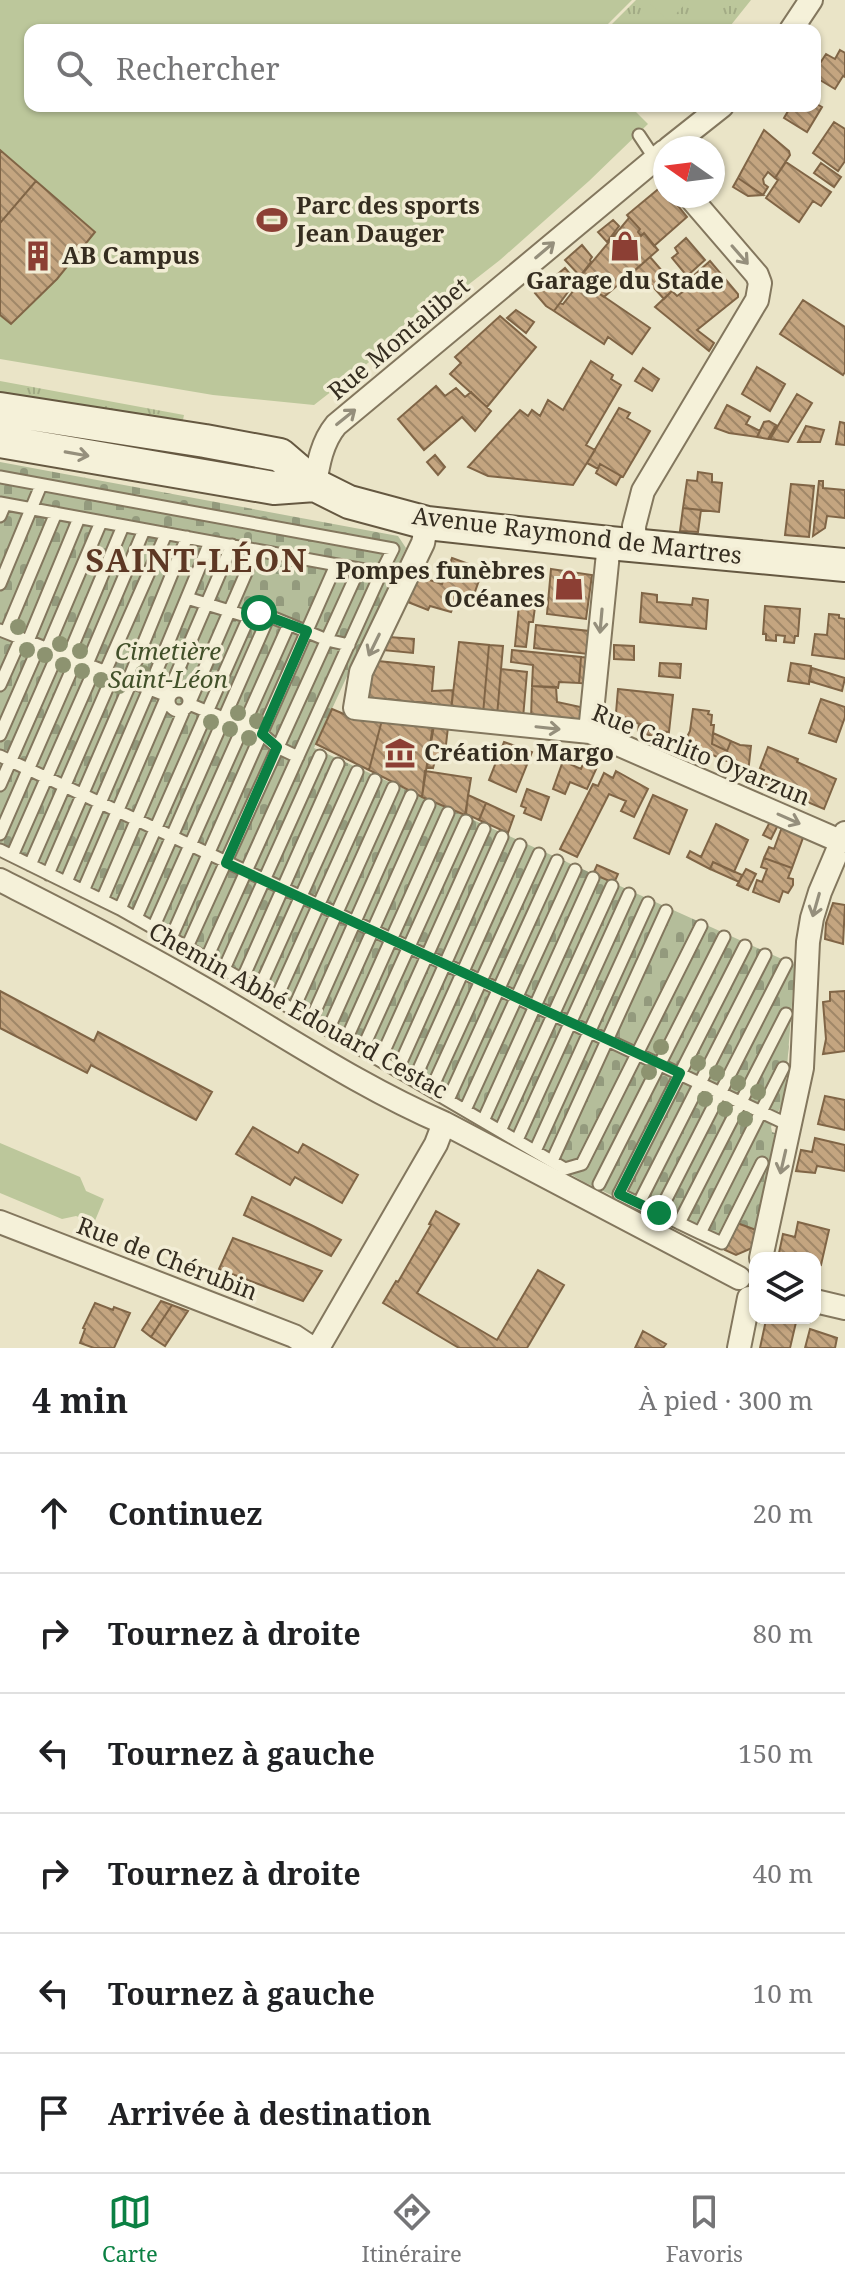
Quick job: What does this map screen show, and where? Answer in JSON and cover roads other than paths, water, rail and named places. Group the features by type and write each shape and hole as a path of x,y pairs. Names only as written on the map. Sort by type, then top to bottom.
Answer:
{"main road":[{"name":"Avenue Raymond de Martres","path":"0,409 280,455 315,485 349,502 427,523 845,565"},
{"path":"0,441 274,488 315,485"}],"street":[{"path":"795,24 811,0"},
{"name":"Rue Montalibet","path":"687,136 715,112"},
{"name":"Rue Montalibet","path":"315,485 328,435 336,425 653,165"},
{"path":"590,732 622,545 634,526 643,491 757,300 760,283 757,275 699,208"},
{"name":"Rue Carlito Oyarzun","path":"427,523 423,543 361,672 355,708 590,732 843,838"},
{"path":"762,1252 802,1068 808,942 820,892 843,838"},
{"name":"Chemin Abbé Edouard Cestac","path":"0,880 193,982 398,1103 444,1123 749,1285"},
{"path":"315,1348 436,1144 444,1123"},
{"name":"Rue de Chérubin","path":"0,1222 294,1336 315,1348"},
{"path":"739,1348 749,1292"},
{"path":"821,1302 845,1308"}],"lane":[{"path":"639,135 653,148"},
{"path":"0,477 393,549 205,961"},
{"path":"0,584 41,485"},
{"path":"2,508 56,513 381,573"},
{"path":"56,513 2,632 169,697"},
{"path":"30,865 64,786 67,657 79,518"},
{"path":"101,522 67,657 46,778 6,853 136,918 565,1169 582,1164 701,926"},
{"path":"0,834 28,769 67,657 123,526"},
{"path":"0,785 5,758 144,530"},
{"path":"0,735 166,534"},
{"path":"48,874 187,537"},
{"path":"66,882 210,542"},
{"path":"83,891 232,545"},
{"path":"102,900 256,550"},
{"path":"171,938 336,565"},
{"path":"187,947 359,569"},
{"path":"187,598 249,617 259,613 327,640 349,645"},
{"path":"136,918 269,616"},
{"path":"120,909 249,617"},
{"path":"153,928 289,624"},
{"path":"0,685 67,657"},
{"path":"169,697 182,691 187,695 186,707"},
{"path":"186,707 262,734 277,747 298,757"},
{"path":"224,969 320,756"},
{"path":"5,758 791,1126"},
{"path":"242,980 338,764"},
{"path":"259,989 357,772"},
{"path":"276,999 375,780"},
{"path":"293,1010 393,788"},
{"path":"311,1020 411,796"},
{"path":"328,1030 429,805"},
{"path":"346,1040 448,813"},
{"path":"362,1050 466,821"},
{"path":"380,1060 484,829"},
{"path":"397,1071 502,837"},
{"path":"414,1080 520,845"},
{"path":"431,1090 539,854"},
{"path":"448,1100 557,861"},
{"path":"465,1110 575,870"},
{"path":"483,1121 593,878"},
{"path":"500,1131 612,886"},
{"path":"517,1140 629,894"},
{"path":"535,1151 648,903"},
{"path":"552,1161 666,911"},
{"path":"599,1184 724,937"},
{"path":"745,946 619,1194 722,1243 762,1163"},
{"path":"639,1203 765,955"},
{"path":"659,1213 786,964"},
{"path":"679,1223 786,1014"},
{"path":"700,1233 783,1068"}],"place":[{"name":"Parc des sports Jean Dauger","path":"272,220"},
{"name":"Garage du Stade","path":"625,246"},
{"name":"AB Campus","path":"38,256"},
{"name":"Pompes funèbres Océanes","path":"569,585"},
{"name":"Création Margo","path":"400,753"}],"district":[{"name":"SAINT-LÉON","path":"197,561"}],"park label":[{"name":"Cimetière Saint-Léon","path":"168,666"}]}
